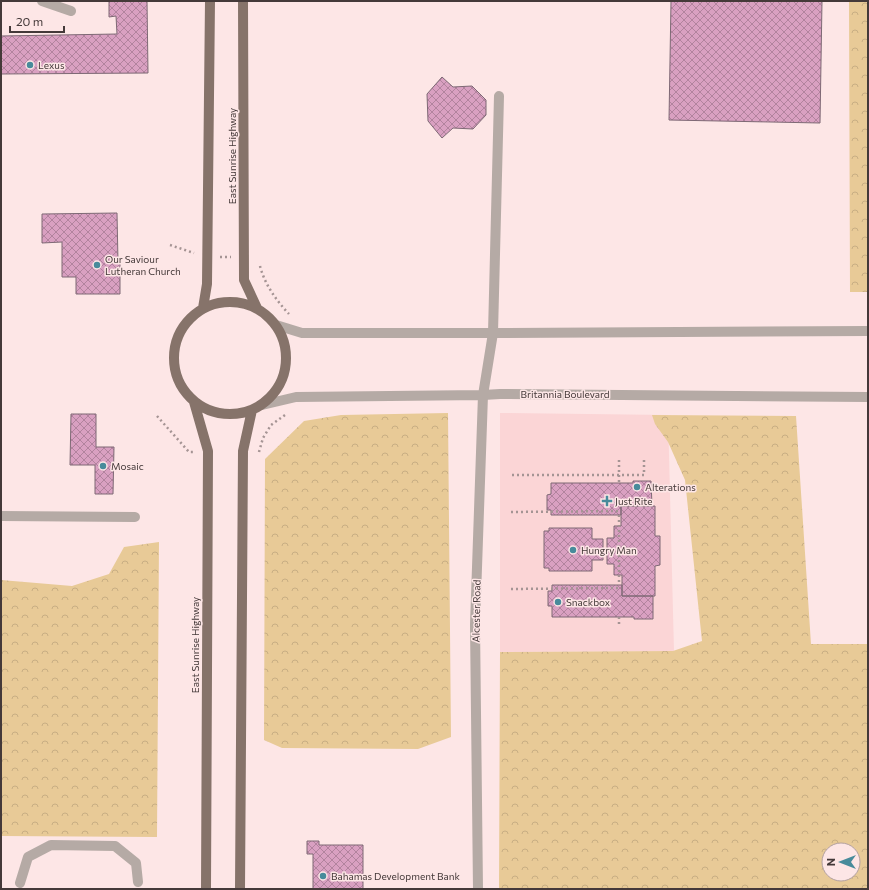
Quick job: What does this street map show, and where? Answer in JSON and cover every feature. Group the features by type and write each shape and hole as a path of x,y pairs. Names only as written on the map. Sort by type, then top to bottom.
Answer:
{"main road":[{"path":"203,308 207,284 210,1"},
{"name":"East Sunrise Highway","path":"243,1 244,280 257,308"},
{"path":"221,302 239,302 257,308 276,326 286,353 284,368 281,382 262,405 252,410 233,415 212,412 194,402 179,382 174,358 179,334 189,319 203,308 221,302"},
{"name":"East Sunrise Highway","path":"194,402 208,451 206,889"},
{"path":"240,889 243,451 252,410"}],"street":[{"path":"42,1 71,11"},
{"name":"Alcester Road","path":"478,889 475,625 483,395 493,333 499,96"},
{"path":"276,326 302,333 868,331"},
{"name":"Britannia Boulevard","path":"262,405 296,397 508,394 868,397"},
{"path":"1,516 135,517"},
{"path":"20,883 28,857 51,845 115,846 136,863 138,882"}],"path":[{"path":"619,460 619,483"},
{"path":"512,475 644,475 644,460"},
{"path":"511,512 619,511"},
{"path":"511,589 619,587 619,515"},
{"path":"619,617 619,625"}],"shaded area":[{"path":"500,413 668,415 674,651 500,652"}],"green space":[{"path":"849,1 868,1 868,292 850,292"},
{"path":"448,413 451,737 418,749 282,748 264,740 265,459 304,421 341,415"},
{"path":"652,415 796,416 811,644 868,644 868,889 499,889 500,652 673,651 702,641 685,480 668,442 655,424"},
{"path":"159,542 157,837 1,836 1,580 72,586 109,574 124,547"}],"building":[{"path":"109,1 147,1 148,73 1,74 1,36 117,34 116,16 109,17"},
{"path":"671,1 822,1 820,123 669,120"},
{"path":"442,77 453,87 472,86 486,100 486,115 473,129 453,128 442,138 428,121 427,94"},
{"path":"117,213 120,294 76,294 76,277 62,277 62,242 42,243 42,214"},
{"path":"71,414 96,414 96,447 114,447 113,494 95,494 95,465 70,465"},
{"path":"633,481 651,481 652,506 621,506 621,515 551,515 551,510 547,510 547,495 551,494 551,483 633,483"},
{"path":"621,506 655,506 655,536 660,536 660,565 655,566 655,596 622,596 622,575 614,575 614,564 607,564 607,538 614,538 614,526 621,526"},
{"name":"Hungry Man","path":"549,528 592,528 592,539 603,539 603,560 592,560 592,571 549,571 549,568 544,568 544,531 549,531"},
{"path":"552,585 622,585 622,596 653,596 653,619 634,619 634,617 552,617 552,606 548,606 548,591 552,591"},
{"path":"307,841 319,841 319,845 363,845 363,889 313,889 313,854 307,854"}],"place":[{"name":"Lexus","path":"30,65"},
{"name":"Our Saviour Lutheran Church","path":"97,265"},
{"name":"Mosaic","path":"103,466"},
{"name":"Alterations","path":"637,487"},
{"name":"Just Rite","path":"607,501"},
{"name":"Hungry Man","path":"573,550"},
{"name":"Snackbox","path":"558,602"},
{"name":"Bahamas Development Bank","path":"323,876"}]}
